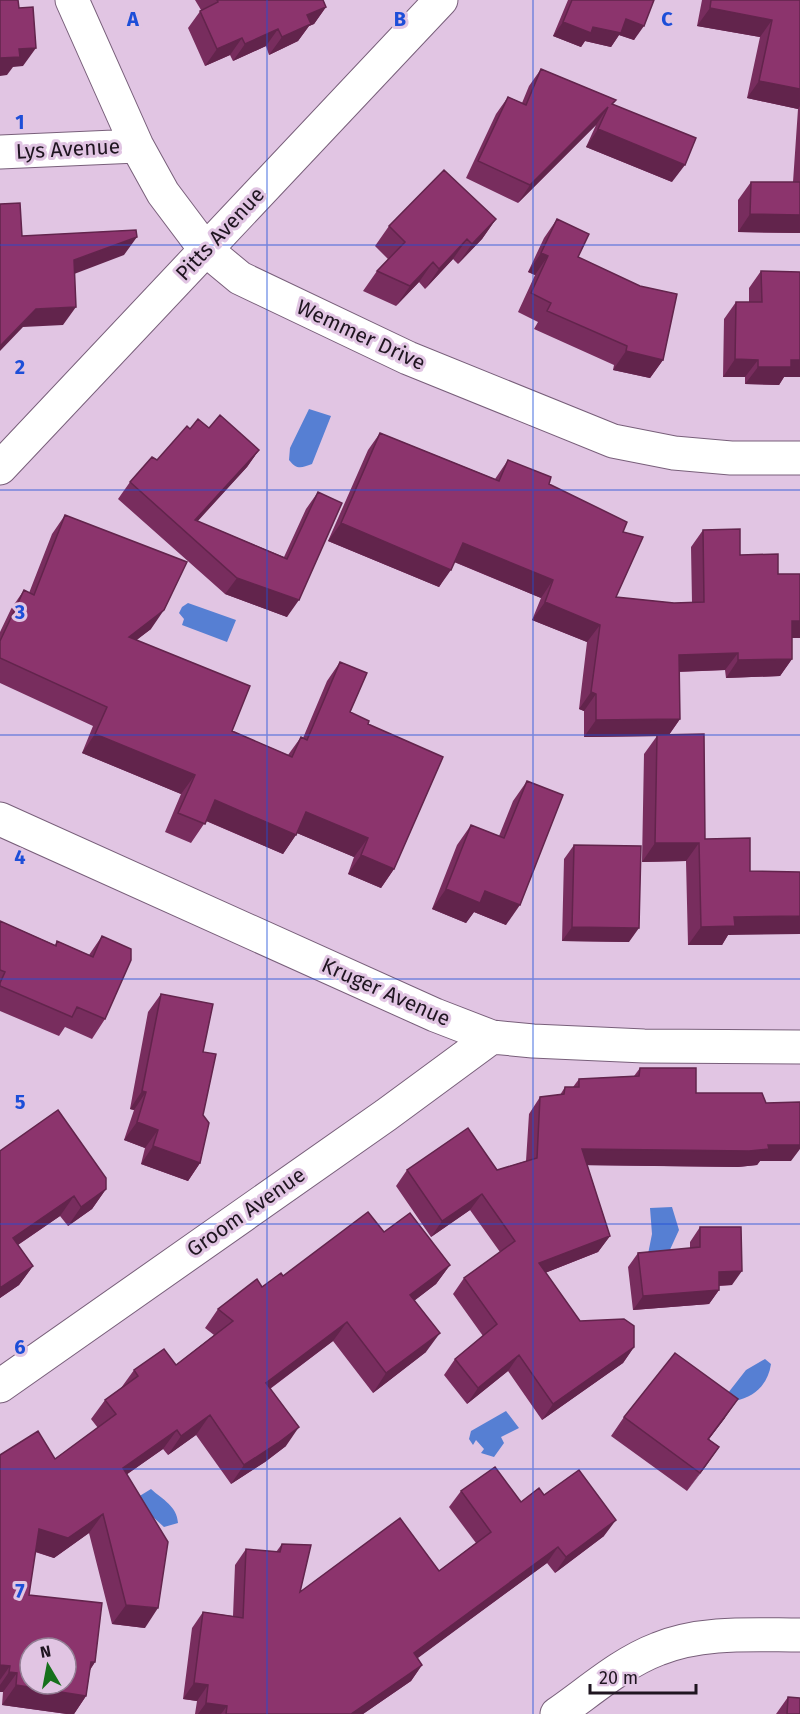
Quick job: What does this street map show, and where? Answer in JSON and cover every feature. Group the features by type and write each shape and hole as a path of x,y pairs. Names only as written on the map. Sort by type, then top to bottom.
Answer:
{"street":[{"name":"Wemmer Drive","path":"72,0 137,146 163,193 205,249 240,278 408,358 613,441 697,455 800,458"},
{"name":"Pitts Avenue","path":"0,468 441,0"},
{"name":"Lys Avenue","path":"0,152 137,146"},
{"name":"Kruger Avenue","path":"0,819 435,1015 492,1036 533,1041 644,1046 800,1047"},
{"name":"Groom Avenue","path":"0,1386 386,1115 492,1036"},
{"path":"556,1714 626,1666 658,1648 694,1639 800,1635"}],"water":[{"path":"309,409 331,416 312,464 299,467 289,460 290,448"},
{"path":"188,603 236,620 227,642 182,625 184,619 179,613"},
{"path":"672,1207 679,1230 668,1254 648,1254 652,1234 650,1208"},
{"path":"765,1359 771,1364 764,1383 754,1393 735,1401 728,1393 746,1370"},
{"path":"506,1411 519,1428 501,1437 504,1443 494,1457 481,1453 484,1449 476,1440 473,1445 469,1439 471,1431"},
{"path":"151,1489 172,1508 178,1523 164,1527 153,1517 138,1497"}],"building":[{"path":"0,0 18,0 19,8 33,7 36,48 19,49 20,57 0,58"},
{"path":"217,0 323,0 326,7 307,15 311,24 282,37 278,29 245,44 242,38 217,49 200,11 218,2"},
{"path":"572,0 654,0 644,26 626,19 621,33 593,27 591,33 563,22"},
{"path":"711,0 800,0 800,89 759,81 772,20 710,8"},
{"path":"541,69 616,100 612,104 696,138 685,165 598,129 608,107 530,185 478,161 508,97 526,105"},
{"path":"444,170 496,219 472,244 467,239 439,269 433,262 410,286 377,271 405,242 389,226"},
{"path":"751,182 800,182 800,215 750,214"},
{"path":"20,203 22,236 136,230 137,237 74,260 76,307 36,309 0,346 0,204"},
{"path":"557,219 589,234 578,257 640,286 677,294 663,360 626,351 627,346 547,311 551,303 531,293 548,256 541,253"},
{"path":"761,271 800,272 800,360 791,360 791,367 758,367 758,360 735,359 736,302 762,302"},
{"path":"220,415 259,450 195,520 287,559 318,492 342,503 299,600 237,578 130,482 152,457 157,460 187,426 190,429 198,419 209,428"},
{"path":"380,433 499,481 508,460 551,477 549,484 627,522 623,532 643,537 616,597 674,603 704,602 703,530 740,529 740,555 778,554 778,574 800,574 800,621 792,621 792,659 738,660 738,653 679,655 680,719 596,720 596,694 591,692 600,625 545,602 553,580 463,543 451,570 341,523"},
{"path":"65,515 187,562 164,610 129,637 250,686 232,731 292,757 301,737 307,740 340,662 367,673 350,712 369,721 368,724 443,757 394,869 361,855 368,838 306,812 296,835 215,800 205,824 178,813 195,775 95,734 107,707 0,658 0,641 24,590 34,595"},
{"path":"704,734 705,839 750,838 750,871 800,872 800,916 734,917 735,926 701,927 699,843 655,843 657,735"},
{"path":"527,781 563,795 520,905 485,891 480,903 446,889 471,825 504,838"},
{"path":"574,845 641,846 639,928 572,927"},
{"path":"0,921 56,946 57,941 93,957 102,936 131,949 131,960 105,1019 77,1007 72,1017 0,986 5,972 0,970"},
{"path":"161,994 213,1004 203,1052 216,1054 203,1115 209,1123 200,1163 153,1146 158,1130 137,1122 146,1092 142,1091"},
{"path":"640,1068 696,1068 696,1093 762,1093 766,1103 800,1102 800,1145 768,1145 769,1149 749,1151 582,1149 610,1236 539,1263 580,1321 624,1319 634,1326 634,1347 553,1404 519,1355 478,1388 455,1359 497,1324 464,1278 515,1241 482,1194 442,1221 407,1170 468,1128 497,1170 537,1158 540,1097 564,1094 565,1087 579,1087 579,1079 639,1076"},
{"path":"58,1110 106,1178 106,1189 81,1207 74,1196 13,1238 33,1266 0,1288 0,1151"},
{"path":"368,1212 384,1232 410,1213 450,1265 410,1295 440,1333 386,1373 347,1322 266,1383 299,1427 278,1443 244,1465 210,1415 181,1436 177,1430 123,1468 168,1542 158,1608 126,1605 103,1514 68,1538 39,1529 29,1595 102,1603 95,1662 91,1662 86,1696 78,1695 78,1636 18,1636 18,1685 16,1685 17,1673 9,1672 10,1666 0,1665 0,1455 38,1431 55,1459 116,1414 105,1400 138,1376 134,1370 164,1349 176,1365 233,1321 218,1309 257,1279 262,1287 281,1273 283,1276"},
{"path":"700,1227 741,1227 742,1271 719,1272 719,1290 643,1296 638,1253 700,1247"},
{"path":"675,1353 738,1399 708,1439 719,1447 700,1473 624,1417"},
{"path":"495,1467 521,1502 539,1488 544,1495 579,1470 616,1520 566,1557 558,1547 414,1653 422,1665 351,1714 226,1714 227,1706 206,1703 208,1685 194,1683 203,1612 243,1618 246,1549 280,1552 282,1544 311,1545 300,1592 400,1518 439,1571 491,1532 461,1491"},
{"path":"788,1697 800,1698 800,1714 787,1714"}]}
